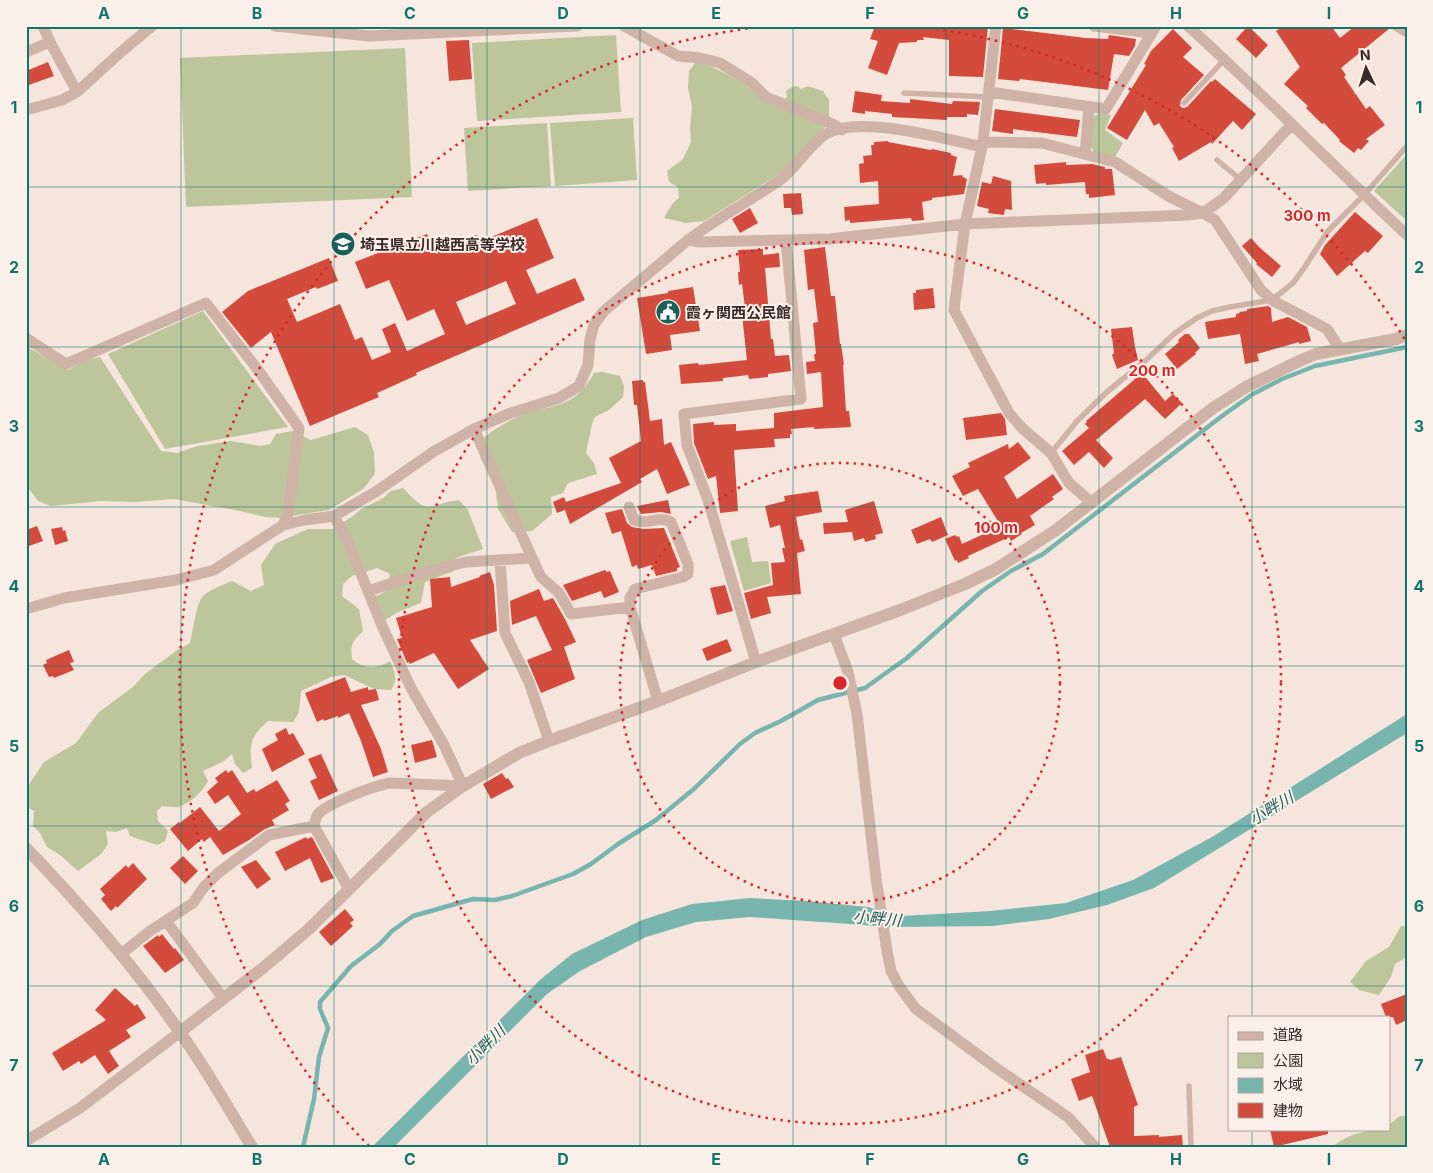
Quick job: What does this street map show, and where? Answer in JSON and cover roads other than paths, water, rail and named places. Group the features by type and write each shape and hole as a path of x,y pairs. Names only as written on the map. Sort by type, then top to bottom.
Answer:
{"street":[{"path":"43,26 77,92"},
{"path":"26,110 62,100 77,92 152,26"},
{"path":"275,26 369,36 577,26"},
{"path":"624,26 678,56 700,58 720,63 752,83 766,97 833,124 842,130"},
{"path":"996,26 990,95 983,145 965,224 954,310 1008,414 1051,453 1069,483 1091,502"},
{"path":"990,95 1106,109 1154,30 1094,26"},
{"path":"1188,26 1225,59 1291,125 1407,235"},
{"path":"1397,26 1407,32"},
{"path":"26,52 50,42"},
{"path":"1085,154 1090,107"},
{"path":"688,240 700,242 858,237 965,224 1203,213 1224,198 1291,125"},
{"path":"26,609 64,598 176,580 214,570 284,525 334,516 377,491 433,452 474,429 508,414 559,398 579,386 588,365 590,340 594,325 603,312 702,229 762,193 790,172 824,136 833,131 869,126 983,145 1042,143 1115,162 1170,197 1215,220 1262,290 1272,300 1327,329 1340,349"},
{"path":"756,662 708,500 687,445 684,414 801,399 786,240"},
{"path":"26,338 66,364 206,303 258,370 299,428 288,514 284,525"},
{"path":"26,1141 80,1108 263,968 308,929 427,812 463,786 519,753 756,662 903,610 965,584 996,569 1056,530 1213,408 1246,387 1316,354 1396,339 1407,335"},
{"path":"474,429 532,558 542,577 559,593 571,614 630,607"},
{"path":"629,507 634,520 643,523 662,519 671,522 689,570 688,574 683,577 634,589 630,598 630,607 658,701"},
{"path":"334,516 348,542 383,628 411,688 444,745 453,768 463,786"},
{"path":"368,591 426,572 466,562 532,558"},
{"path":"500,560 505,633 529,682 549,741"},
{"path":"834,634 848,672 857,714 876,878 891,971 899,986 916,1009 996,1068 1068,1117 1095,1147"},
{"path":"349,888 314,826 318,815 335,804 381,784 463,786"},
{"path":"121,954 193,903 204,887 218,873 269,834 314,826"},
{"path":"26,848 121,954 180,1032 252,1147"},
{"path":"166,921 223,998"}],"lane":[{"path":"1184,103 1225,59"},
{"path":"904,93 990,95"},
{"path":"1051,453 1078,420 1108,391 1145,361 1175,333 1197,318 1212,311 1272,300 1292,283 1328,230 1364,195 1407,146"},
{"path":"1217,160 1241,180"},
{"path":"1189,1086 1191,1147"}],"water":[{"name":"小畔川","path":"1407,714 1407,733 1154,888 1107,905 1049,919 992,926 891,927 750,917 696,922 646,937 580,971 547,994 394,1147 372,1147 541,979 572,954 642,920 692,904 750,898 868,907 902,916 991,911 1066,903 1133,880 1212,837"}],"waterway":[{"path":"303,1147 314,1099 319,1057 328,1028 320,1009 320,1002 351,966 380,944 392,931 413,916 473,899 495,900 512,896 573,874 591,864 656,820 695,788 740,744 755,733 818,700 865,688 907,658 982,591 1011,571 1043,554 1253,394 1282,379 1315,366 1407,347"}],"place":[{"name":"埼玉県立川越西高等学校","path":"343,244"},
{"name":"霞ヶ関西公民館","path":"668,312"}]}
